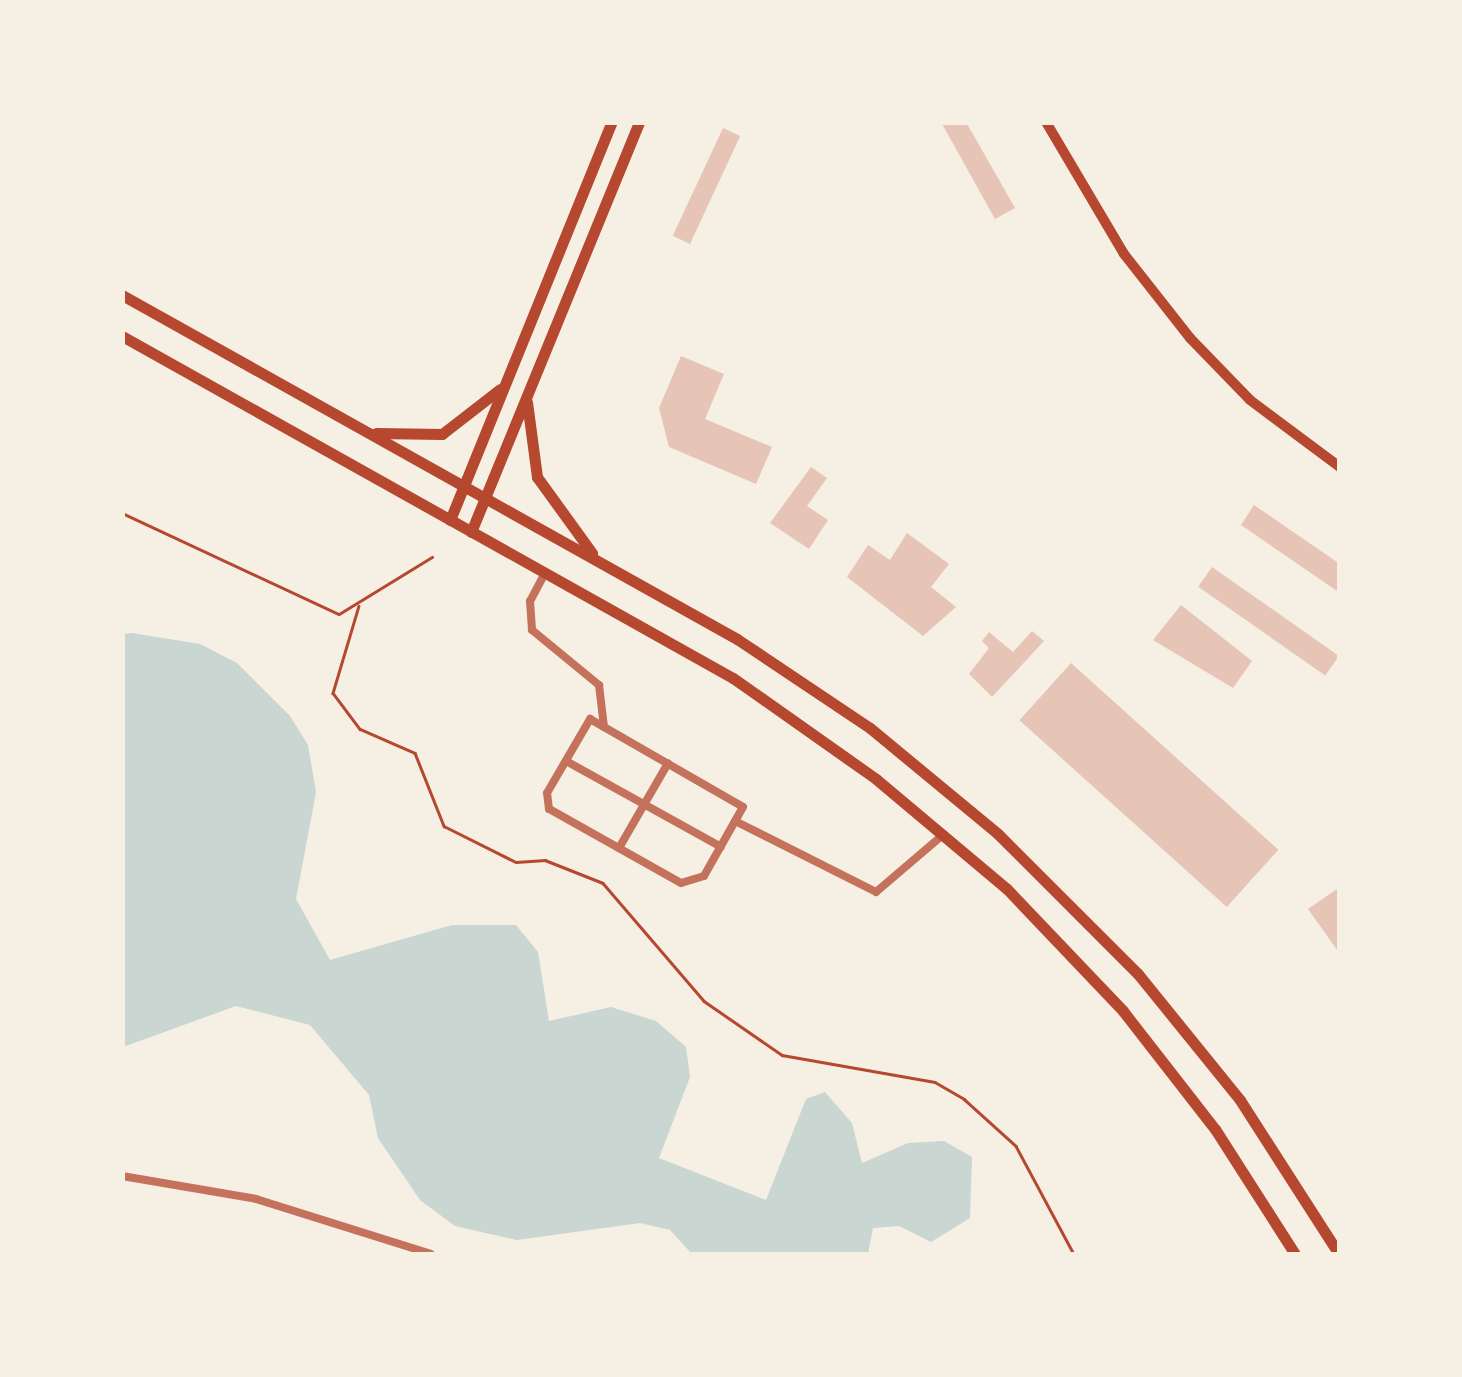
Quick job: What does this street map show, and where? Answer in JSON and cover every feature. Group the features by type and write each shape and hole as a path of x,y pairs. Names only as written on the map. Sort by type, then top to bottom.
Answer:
{"main road":[{"path":"450,520 612,122"},
{"path":"471,532 640,122"},
{"path":"1046,122 1124,254 1190,338 1250,400 1340,467"},
{"path":"122,295 598,560 808,684 1010,846 1200,1048 1339,1254"},
{"path":"122,336 790,714 944,834 1135,1026 1295,1254"},
{"path":"361,429 442,434 506,382"},
{"path":"528,390 525,435 537,477 598,560"}],"street":[{"path":"545,573 530,601 532,630 599,685 604,727"},
{"path":"590,719 744,806 704,876 681,883 549,809 547,793 566,761 590,719"},
{"path":"566,761 721,846"},
{"path":"619,848 668,763"},
{"path":"735,821 876,892 944,834"},
{"path":"122,1176 256,1199 432,1254"}],"path":[{"path":"122,513 339,614 359,606 432,558"},
{"path":"359,606 333,693 360,729 414,753 444,826 488,852 545,860 603,884 704,1001 782,1055 934,1082 964,1100 1016,1146 1074,1254"}],"shaded area":[{"path":"122,634 200,644 237,663 290,716 308,745 316,792 296,899 330,960 452,925 516,925 538,952 549,1021 611,1007 656,1021 686,1047 690,1077 659,1158 766,1200 806,1099 825,1092 852,1123 862,1163 908,1143 944,1141 972,1157 970,1218 931,1242 899,1226 873,1228 868,1254 692,1254 670,1230 640,1223 517,1240 455,1226 420,1200 378,1138 369,1095 310,1025 236,1006 123,1047"}],"building":[{"path":"941,122 966,122 1015,208 995,219"},
{"path":"723,128 740,136 690,244 673,236"},
{"path":"681,356 724,374 705,419 772,447 756,484 669,447 659,408"},
{"path":"811,467 827,478 807,506 828,520 809,549 770,523"},
{"path":"1254,505 1340,564 1340,593 1241,525"},
{"path":"907,533 949,564 931,587 956,607 923,636 847,577 868,545 890,560"},
{"path":"1212,567 1339,656 1325,676 1198,587"},
{"path":"1181,605 1252,661 1233,688 1153,640"},
{"path":"1032,631 1044,641 992,697 969,674 989,648 982,641 989,632 1013,652"},
{"path":"1071,663 1278,850 1227,907 1019,720"},
{"path":"1340,887 1340,954 1308,909"}]}
